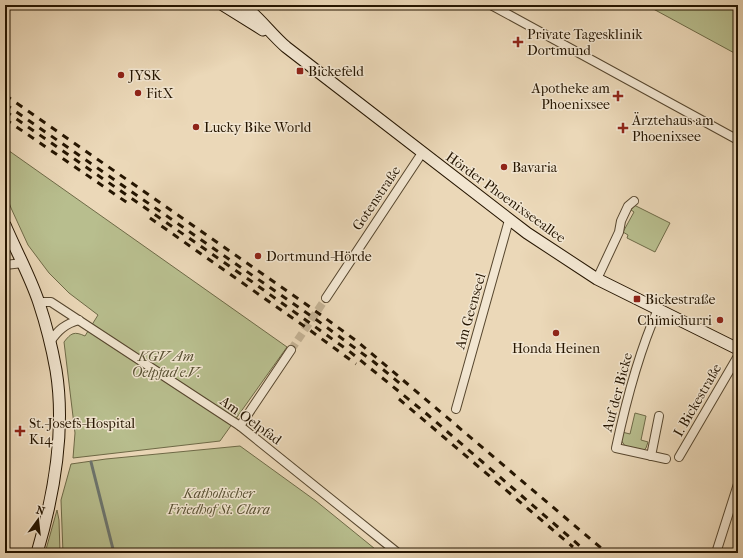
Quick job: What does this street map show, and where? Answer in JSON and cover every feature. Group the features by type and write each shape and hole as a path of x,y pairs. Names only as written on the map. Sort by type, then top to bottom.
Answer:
{"main road":[{"name":"Hörder Phoenixseeallee","path":"223,5 275,38 527,233 597,279 738,350"},
{"name":"Hörder Phoenixseeallee","path":"243,5 252,11 275,38"},
{"path":"5,225 39,302 56,371 59,429 54,485 45,525 36,553"}],"street":[{"path":"491,5 738,140"},
{"name":"Gotenstraße","path":"326,298 422,153"},
{"path":"597,279 619,232 621,221 628,206 634,201"},
{"name":"Am Geenseel","path":"456,409 509,220"},
{"path":"5,265 23,263"},
{"name":"Am Oelpfad","path":"39,302 51,302 240,426 398,553"},
{"name":"Auf der Bicke","path":"658,309 639,355 616,448 666,459"},
{"path":"50,342 54,335 64,325 79,320"},
{"path":"240,426 291,350"},
{"name":"I. Bickestraße","path":"679,457 738,356"},
{"path":"651,456 659,416"},
{"path":"716,553 738,484"}],"green space":[{"path":"646,5 738,5 738,55"},
{"name":"KGV Am Oelpfad e.V.","path":"5,148 287,347 220,441 73,458 75,433 64,342 75,333 85,336 98,315 69,293 49,273 28,245 5,192"},
{"path":"634,205 670,223 655,252 627,238 628,235 623,232 634,212 631,210"},
{"path":"635,413 646,416 641,440 648,442 644,450 625,446 621,440 622,432 630,434"},
{"name":"Katholischer Friedhof St. Clara","path":"240,446 316,501 380,553 63,553 61,500 71,464 106,459"},
{"path":"57,510 59,520 60,553 45,553"}],"waterway":[{"path":"91,462 114,553"}],"tunnel":[{"path":"291,350 326,298"}],"railway":[{"path":"5,95 303,302 358,342 607,553"},
{"path":"5,104 314,318 374,362 403,386"},
{"path":"5,111 251,281 349,351 428,415 588,553"},
{"path":"5,119 132,206"},
{"path":"150,218 356,364"},
{"path":"399,399 573,547"}],"place":[{"name":"Private Tagesklinik Dortmund","path":"518,42"},
{"name":"Bickefeld","path":"300,71"},
{"name":"JYSK","path":"121,75"},
{"name":"FitX","path":"138,93"},
{"name":"Apotheke am Phoenixsee","path":"618,96"},
{"name":"Lucky Bike World","path":"196,127"},
{"name":"Ärztehaus am Phoenixsee","path":"623,128"},
{"name":"Bavaria","path":"504,167"},
{"name":"Dortmund-Hörde","path":"258,256"},
{"name":"Bickestraße","path":"637,299"},
{"name":"Chimichurri","path":"720,320"},
{"name":"Honda Heinen","path":"556,333"},
{"name":"St.-Josefs-Hospital K14","path":"20,431"}]}
